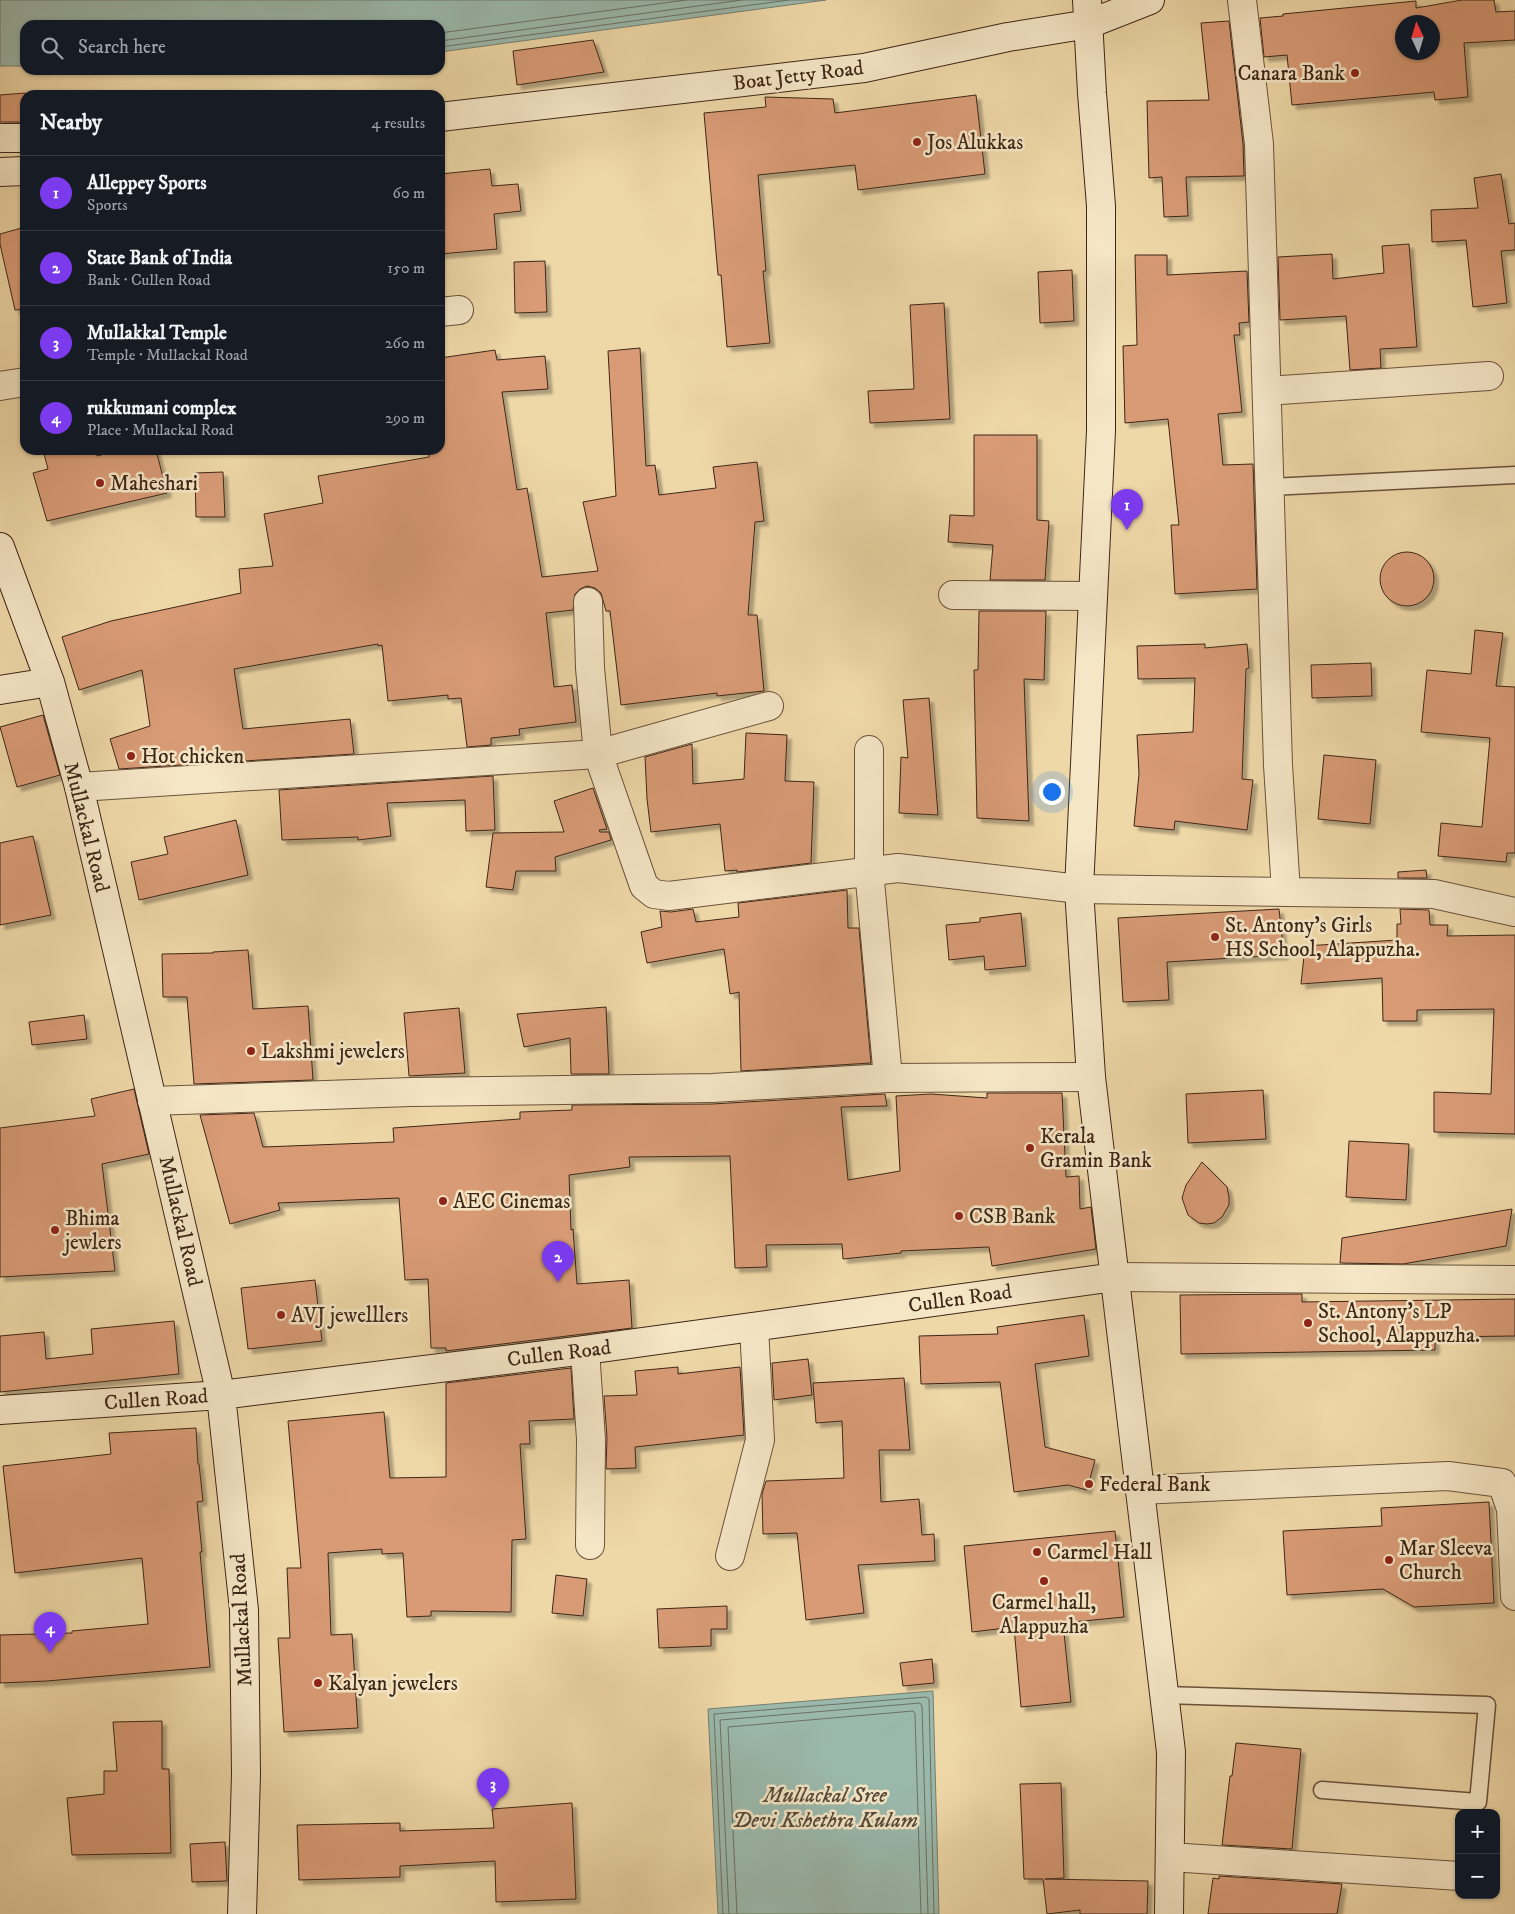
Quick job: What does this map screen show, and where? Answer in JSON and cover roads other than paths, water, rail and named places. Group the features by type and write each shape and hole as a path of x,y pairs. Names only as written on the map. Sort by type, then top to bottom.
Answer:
{"street":[{"name":"Boat Jetty Road","path":"445,116 864,68 1008,37 1088,12 1150,0"},
{"path":"1242,0 1259,144 1278,765 1286,892"},
{"path":"1088,12 1101,206 1101,431 1079,890 1091,1077 1171,1752 1169,1914"},
{"path":"0,138 20,138"},
{"path":"0,172 20,171"},
{"path":"1267,391 1489,376"},
{"path":"0,386 20,383"},
{"name":"Mullackal Road","path":"0,547 50,682 79,787 221,1394 244,1610 246,1774 242,1914"},
{"path":"953,595 1093,596"},
{"path":"588,602 590,668 598,754 644,886 654,894 669,896 869,870 898,868 1079,890 1434,894 1515,912"},
{"path":"0,690 50,682"},
{"path":"79,787 598,754 769,706"},
{"path":"869,750 869,870 888,1078"},
{"path":"152,1101 411,1092 712,1088 888,1078 1091,1077"},
{"name":"Cullen Road","path":"0,1410 221,1394 585,1350 1115,1277 1515,1280"},
{"path":"730,1556 760,1440 754,1327"},
{"path":"585,1350 591,1439 590,1545"},
{"path":"1140,1490 1448,1476 1502,1483 1511,1509 1515,1596"},
{"path":"1170,1858 1455,1876"}],"lane":[{"path":"1270,487 1515,475"},
{"path":"1164,1695 1487,1705 1478,1802 1322,1790"}],"water":[{"path":"0,0 826,0 445,51 445,20 20,20 20,66 0,66"},
{"name":"Mullackal Sree Devi Kshethra Kulam","path":"933,1691 939,1914 718,1914 708,1709"}],"place":[{"name":"Canara Bank","path":"1355,73"},
{"name":"Jos Alukkas","path":"917,142"},
{"name":"Maheshari","path":"100,483"},
{"name":"Alleppey Sports","path":"1127,530"},
{"name":"Hot chicken","path":"131,756"},
{"name":"St. Antony's Girls HS School, Alappuzha.","path":"1215,937"},
{"name":"Lakshmi jewelers","path":"251,1051"},
{"name":"Kerala Gramin Bank","path":"1030,1148"},
{"name":"AEC Cinemas","path":"443,1201"},
{"name":"CSB Bank","path":"959,1216"},
{"name":"Bhima jewlers","path":"55,1230"},
{"name":"State Bank of India","path":"558,1282"},
{"name":"AVJ jewelllers","path":"281,1315"},
{"name":"St. Antony's LP School, Alappuzha.","path":"1308,1323"},
{"name":"Federal Bank","path":"1089,1484"},
{"name":"Carmel Hall","path":"1037,1552"},
{"name":"Mar Sleeva Church","path":"1389,1560"},
{"name":"Carmel hall, Alappuzha","path":"1044,1581"},
{"name":"rukkumani complex","path":"50,1653"},
{"name":"Kalyan jewelers","path":"318,1683"},
{"name":"Mullakkal Temple","path":"493,1809"}]}
